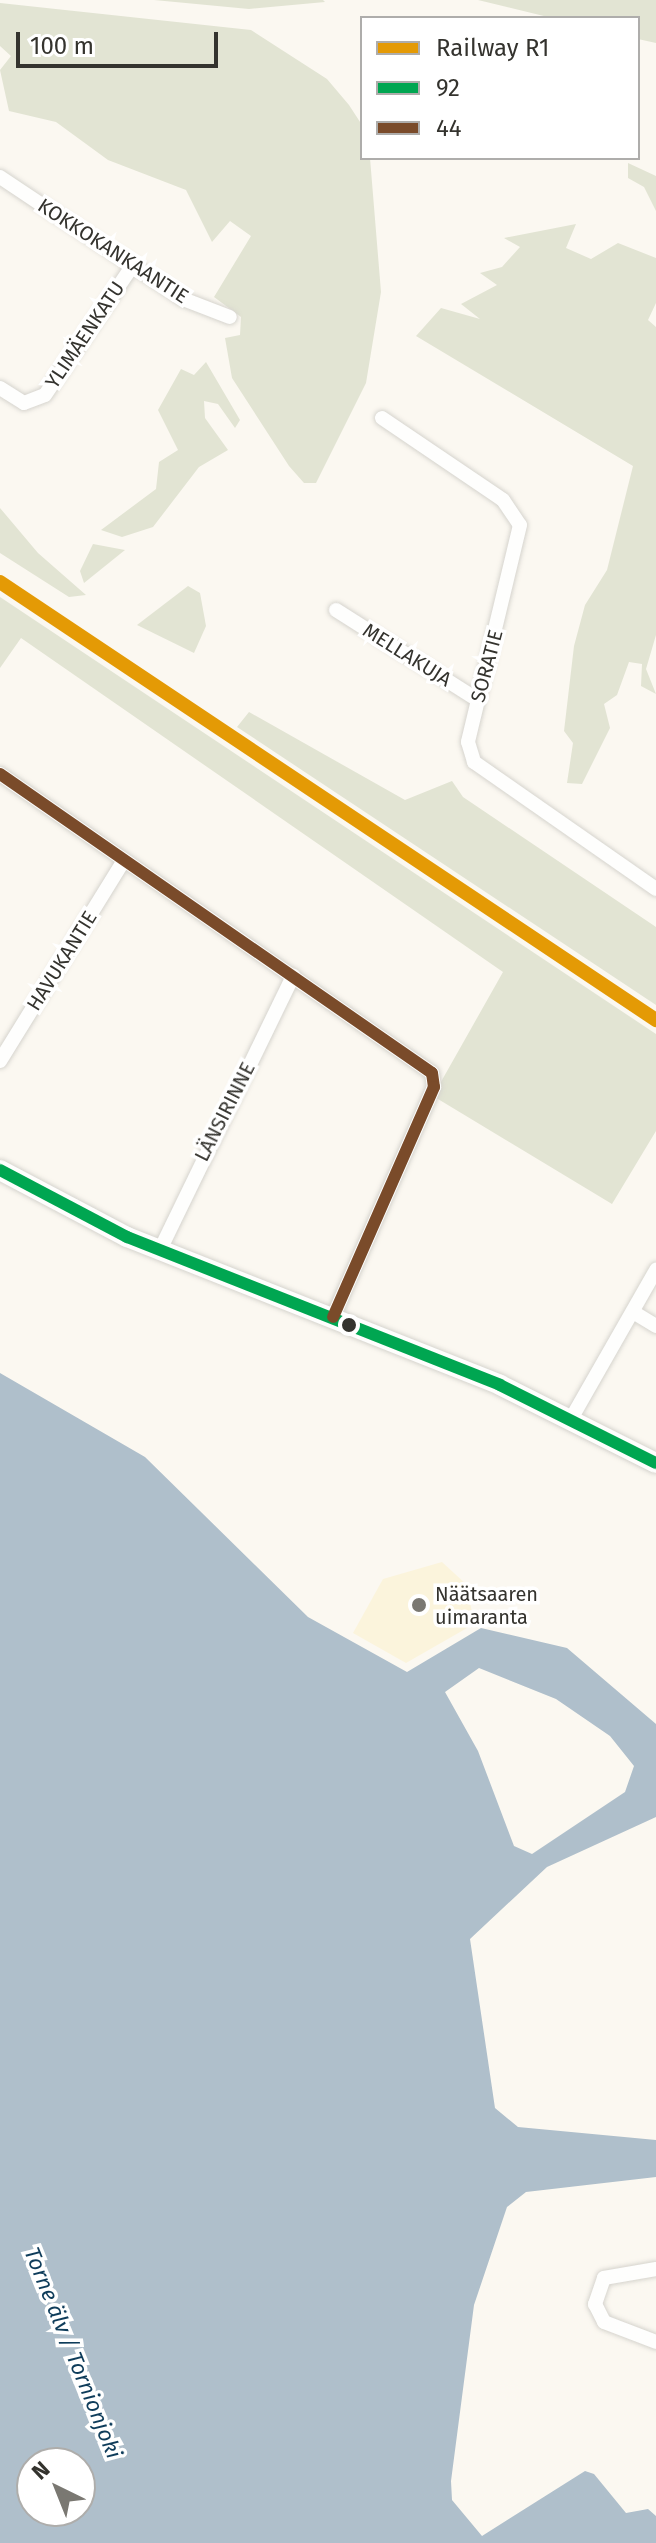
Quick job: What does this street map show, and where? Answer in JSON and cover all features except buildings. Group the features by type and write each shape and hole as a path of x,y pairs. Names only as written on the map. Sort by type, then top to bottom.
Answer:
{"street":[{"name":"KOKKOKANKAANTIE","path":"0,177 183,299 230,317"},
{"name":"YLIMÄENKATU","path":"0,388 33,402 133,265"},
{"name":"SORATIE","path":"382,418 503,500 520,525 468,742 483,771 656,889"},
{"name":"MELLAKUJA","path":"336,610 478,700"},
{"path":"0,774 432,1073 434,1087 333,1317"},
{"name":"HAVUKANTIE","path":"0,1061 123,862"},
{"name":"LÄNSIRINNE","path":"160,1250 293,976"},
{"path":"0,1170 160,1250 333,1317 571,1419 656,1463"},
{"path":"571,1419 656,1270"},
{"path":"633,1312 656,1326"},
{"path":"656,2269 604,2278 595,2304 604,2322 656,2342"}],"green space":[{"path":"154,0 323,0 325,2 249,9"},
{"path":"478,0 656,0 656,43 640,39 640,16 544,16"},
{"path":"0,3 251,30 327,79 349,105 360,122 360,160 370,160 381,292 366,383 316,483 304,483 289,466 232,378 225,338 240,335 241,317 214,297 251,236 230,221 212,242 186,190 108,160 56,122 9,111 0,70 11,56 0,46"},
{"path":"628,163 656,176 656,211 644,187 628,178"},
{"path":"576,224 566,248 591,259 618,243 656,258 656,303 648,320 656,327 656,635 646,669 656,694 641,686 642,664 629,662 617,695 604,704 610,728 582,784 567,783 573,743 564,731 574,646 585,605 607,570 633,466 416,336 441,308 480,319 461,304 497,285 480,273 502,267 520,247 504,238"},
{"path":"206,362 240,420 235,428 218,404 204,401 205,418 228,450 199,467 153,527 122,537 101,530 156,489 159,462 178,450 158,410 181,369 194,375"},
{"path":"0,508 38,553 86,595 69,597 0,553"},
{"path":"93,544 125,550 84,583 80,571"},
{"path":"188,586 200,593 206,626 194,653 137,625"},
{"path":"0,597 656,1034 656,1131 612,1204 433,1096 503,972 21,638 0,668"},
{"path":"249,712 405,800 452,781 463,797 656,927 656,1005 237,727"}],"sand":[{"name":"Näätsaaren uimaranta","path":"442,1562 467,1585 474,1624 406,1663 353,1633 383,1579"}],"water":[{"name":"Torne älv / Tornionjoki","path":"0,1373 145,1457 308,1617 407,1672 481,1628 567,1648 656,1724 656,1817 547,1867 470,1939 495,2108 518,2127 656,2140 656,2177 526,2192 507,2207 474,2305 451,2481 452,2500 482,2536 585,2471 594,2474 626,2513 648,2509 656,2516 656,2543 0,2543","holes":["479,1668 556,1699 610,1736 634,1766 625,1792 532,1854 514,1846 478,1751 445,1692"]}],"rail line":[{"name":"R1","path":"0,582 656,1020"}],"transit line":[{"name":"44","path":"0,774 432,1073 434,1087 333,1317"},
{"name":"92","path":"0,1170 127,1237 500,1385 656,1463"}],"place":[{"name":"Näätsaaren uimaranta","path":"419,1605"}]}
